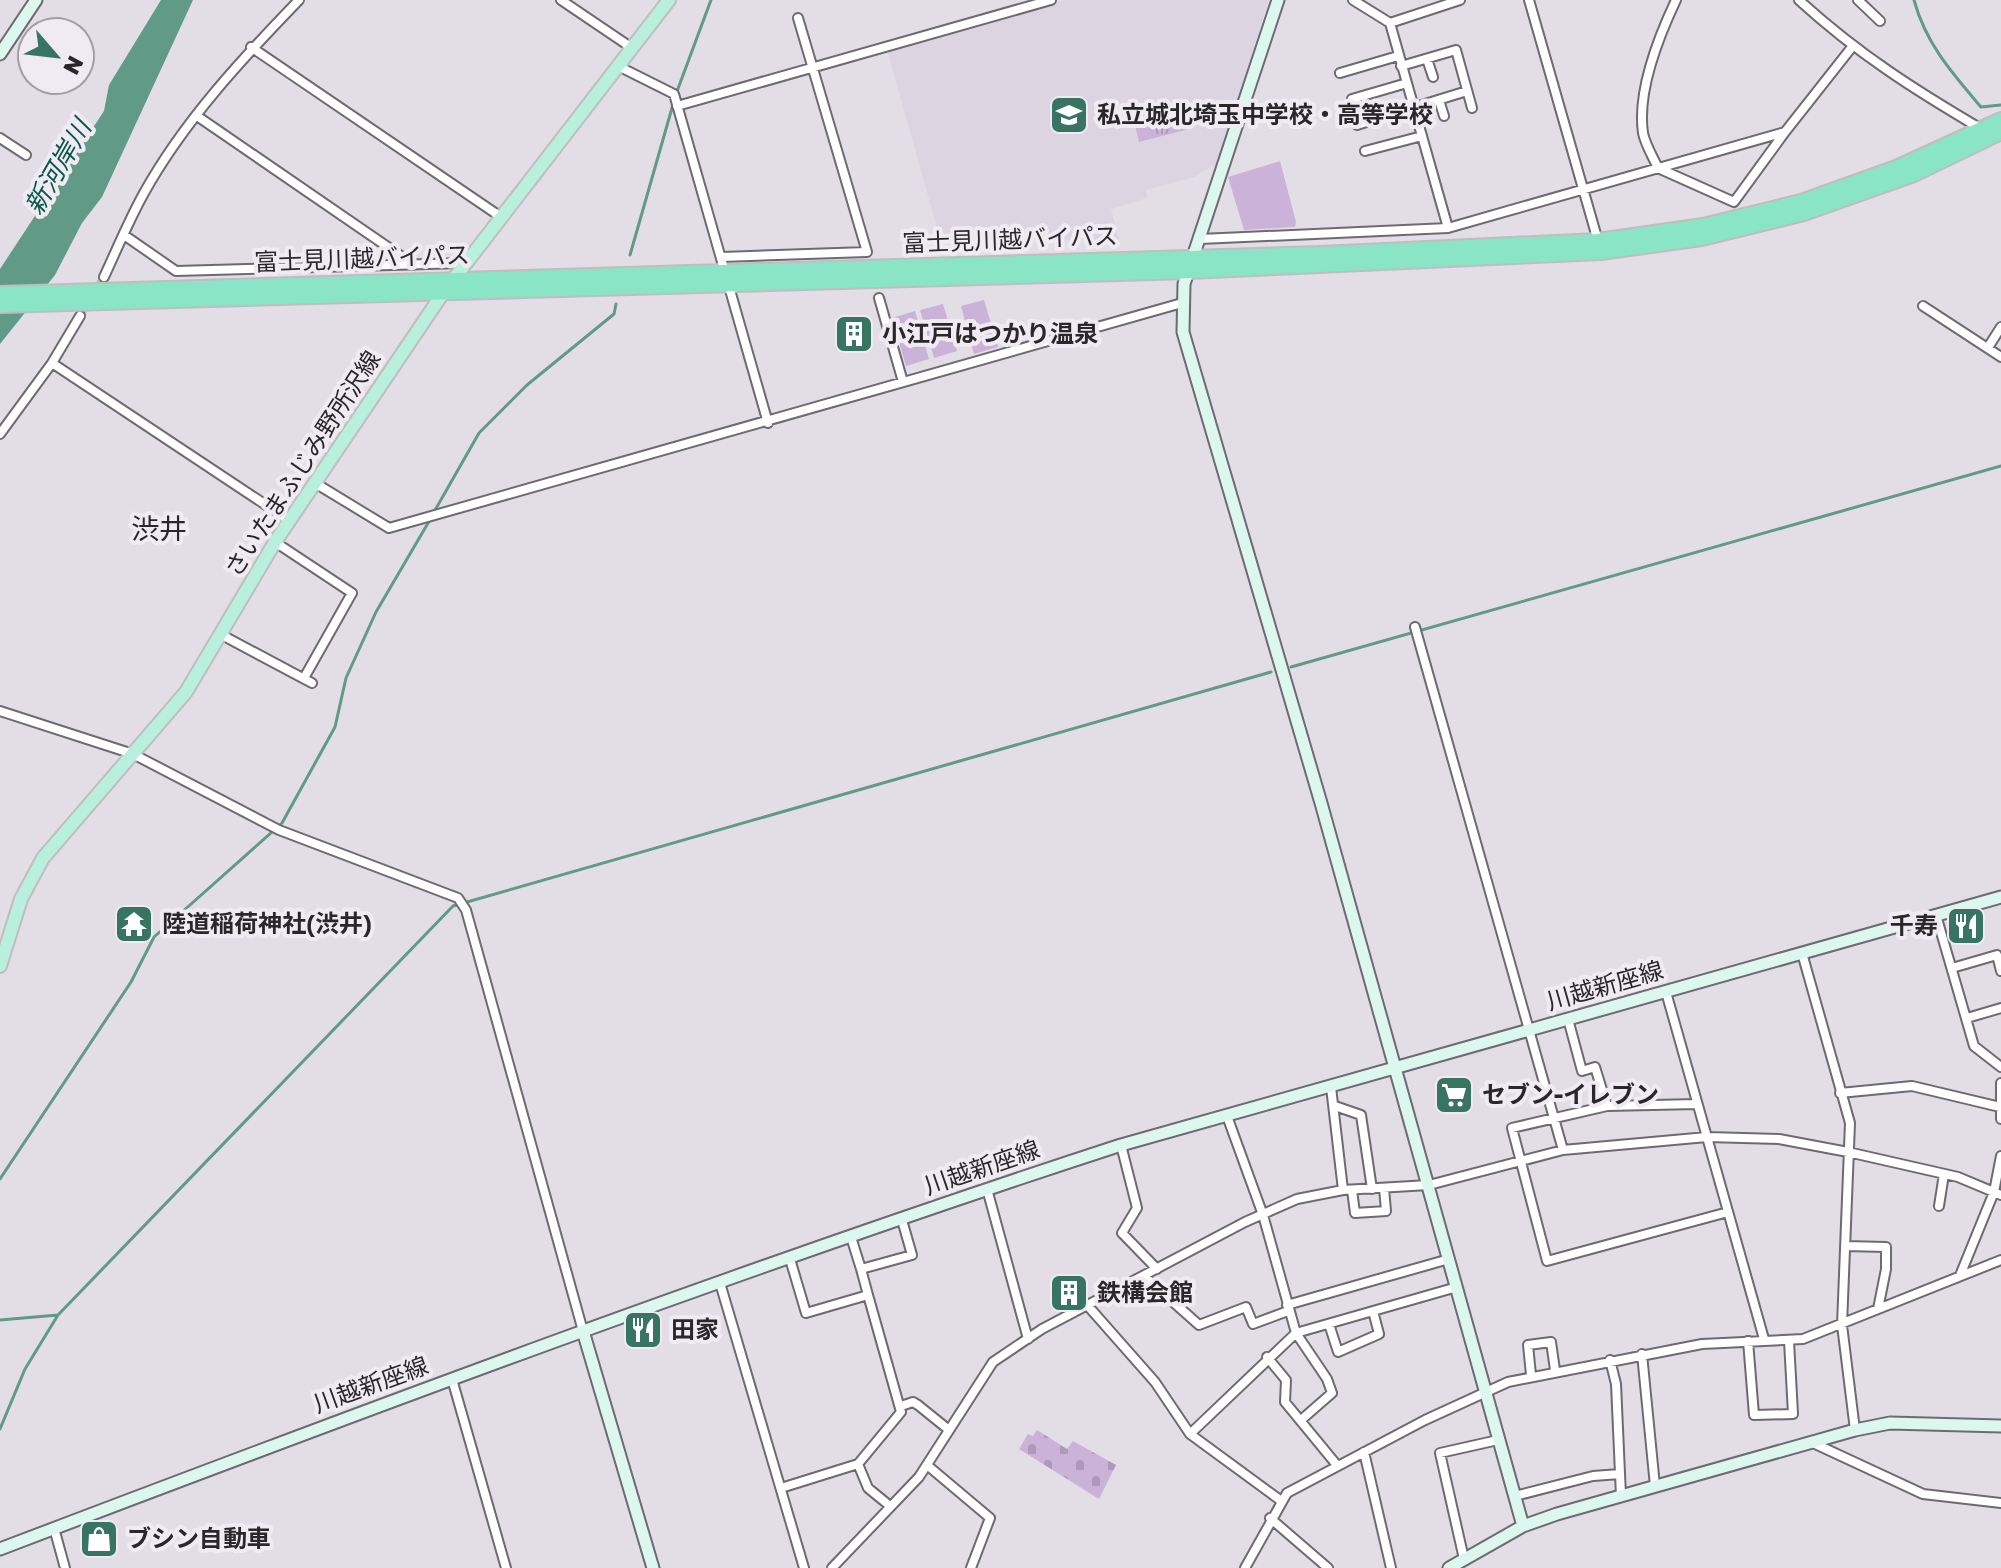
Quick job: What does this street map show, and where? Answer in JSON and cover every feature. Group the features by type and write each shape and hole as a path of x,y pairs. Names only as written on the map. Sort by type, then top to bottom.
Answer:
{"highway":[{"name":"富士見川越バイパス","path":"0,305 443,293 726,271 1189,271 1549,256 1676,242 1742,229 1848,199 1914,174 1995,135 2001,120"},
{"name":"富士見川越バイパス","path":"0,294 77,304 455,277 1483,248 1598,241 1703,226 1801,202 1995,135"}],"main road":[{"name":"さいたまふじみ野所沢線","path":"0,966 21,899 43,858 186,692 275,542 443,293 669,0"}],"street":[{"path":"0,54 36,0"},
{"path":"104,277 144,192 197,116 251,47 299,0"},
{"path":"561,0 632,48"},
{"path":"677,106 1051,0"},
{"path":"1278,0 1189,271 1182,303 1183,332 1397,1069 1523,1526"},
{"path":"1353,0 1390,23 1448,228"},
{"path":"1390,23 1460,0"},
{"path":"1529,0 1598,241"},
{"path":"1676,0 1664,27 1644,111 1643,134 1658,168 1734,202 1852,47"},
{"path":"1799,0 1852,47 1903,84 1995,135"},
{"path":"1858,0 1880,21"},
{"path":"726,271 867,252 798,18"},
{"path":"251,47 501,217"},
{"path":"1401,66 1456,50 1472,108"},
{"path":"1340,73 1398,56"},
{"path":"1427,59 1433,77"},
{"path":"618,66 674,94 768,423"},
{"path":"1352,99 1407,83"},
{"path":"1357,125 1467,91"},
{"path":"1439,100 1444,116"},
{"path":"197,116 415,265"},
{"path":"1200,239 1448,228 1785,132"},
{"path":"1365,151 1422,136"},
{"path":"0,138 26,155"},
{"path":"124,235 176,271 465,263"},
{"path":"879,298 903,382"},
{"path":"315,483 389,528 768,423 1182,303"},
{"path":"0,434 52,363 77,304"},
{"path":"1923,306 1989,346 2001,357"},
{"path":"1989,346 2001,327"},
{"path":"52,363 290,521"},
{"path":"220,634 308,680 352,593 275,542"},
{"path":"1415,627 1499,933 1563,1150"},
{"path":"0,711 133,754 279,830 449,893 465,906 583,1331 653,1568"},
{"name":"川越新座線","path":"0,1549 583,1331 1121,1145 2001,897"},
{"path":"1936,915 1974,1046 2001,1067"},
{"path":"1802,953 1850,1123 1842,1325 1855,1430"},
{"path":"1952,968 1997,955 2001,971"},
{"path":"1666,992 1764,1339"},
{"path":"1967,1018 2001,1008"},
{"path":"1568,1019 1582,1071 1595,1067 1607,1106"},
{"path":"2001,1083 2001,1119"},
{"path":"1840,1093 1912,1086 2000,1107"},
{"path":"1331,1087 1353,1212 1386,1211 1384,1188"},
{"path":"1697,1104 1607,1106 1512,1128 1547,1261 1728,1212"},
{"path":"1335,1106 1361,1115 1372,1189"},
{"path":"1227,1116 1263,1215 1296,1333 1327,1379 1332,1393 1301,1420"},
{"path":"837,1566 927,1465 993,1362 1028,1339 1157,1269 1297,1199 1348,1190 1429,1185 1563,1150 1707,1137 1779,1139 1848,1152 1944,1174 1997,1194"},
{"path":"1121,1145 1137,1208 1122,1233 1157,1269"},
{"path":"1961,1273 1997,1194 2001,1156"},
{"path":"1939,1206 1944,1174"},
{"path":"987,1189 1028,1339"},
{"path":"861,1269 912,1255 902,1220"},
{"path":"781,1488 858,1464 901,1412 851,1237"},
{"path":"1845,1246 1886,1247 1886,1269 1878,1309"},
{"path":"790,1259 806,1313 868,1295"},
{"path":"1144,1276 1199,1325 1246,1307 1253,1324 1288,1308 1449,1259"},
{"path":"1245,1568 1280,1500 1299,1484 1486,1392 1531,1375 1642,1354 1702,1344 1764,1339 1789,1341 1842,1325 1961,1273 2001,1260"},
{"path":"720,1283 804,1568"},
{"path":"1190,1434 1267,1357 1296,1333 1457,1287"},
{"path":"1088,1306 1155,1382 1190,1434 1280,1500"},
{"path":"1329,1324 1338,1352 1379,1334 1373,1311"},
{"path":"1748,1341 1754,1415 1793,1414 1789,1341"},
{"path":"1531,1375 1528,1345 1551,1342 1555,1370"},
{"path":"1642,1354 1655,1486"},
{"path":"1267,1357 1286,1380 1285,1402 1336,1464"},
{"path":"1610,1360 1616,1384 1621,1496"},
{"path":"452,1379 506,1568"},
{"path":"901,1406 913,1402 949,1430"},
{"path":"1449,1568 1523,1526 1855,1430 1890,1423 2001,1426"},
{"path":"1464,1559 1440,1453 1498,1440"},
{"path":"1811,1442 1923,1494 2001,1503"},
{"path":"1364,1452 1391,1568"},
{"path":"858,1464 868,1488 890,1506"},
{"path":"927,1465 990,1518 971,1568"},
{"path":"1515,1496 1593,1476 1620,1474"},
{"path":"1270,1518 1328,1568"},
{"path":"54,1528 65,1568"}],"shaded area":[{"path":"161,0 193,0 102,197 82,223 55,275 0,344 0,269 104,111 109,85"},
{"name":"私立城北埼玉中学校・高等学校","path":"1063,0 1269,0 1217,164 1194,177 1146,190 1147,198 1111,209 1119,239 941,242 887,50"}],"green space":[{"path":"1178,105 1185,130 1139,142 1133,117"},
{"path":"1280,161 1295,227 1244,230 1228,177"},
{"path":"984,300 998,347 974,354 961,306"},
{"path":"943,304 957,351 934,358 920,310"},
{"path":"915,311 929,359 906,366 892,318"},
{"path":"1037,1430 1067,1449 1073,1441 1116,1465 1099,1499 1019,1449 1028,1434 1033,1436"}],"waterway":[{"path":"676,94 711,0"},
{"path":"1914,0 1925,30 1960,82 1981,107 2001,105"},
{"path":"630,255 674,101"},
{"path":"434,512 479,433 527,385 614,314 616,304"},
{"path":"1291,667 2001,466"},
{"path":"0,1179 131,982 154,937 282,823 335,727 346,678 376,612 431,518"},
{"path":"0,1429 25,1369 58,1315 453,906 1271,672"},
{"path":"0,1320 58,1315"}],"tunnel":[{"path":"80,316 104,277"}],"place":[{"name":"私立城北埼玉中学校・高等学校","path":"1069,115"},
{"name":"小江戸はつかり温泉","path":"854,334"},
{"name":"陸道稲荷神社(渋井)","path":"134,924"},
{"name":"千寿","path":"1966,926"},
{"name":"セブン-イレブン","path":"1454,1095"},
{"name":"鉄構会館","path":"1069,1293"},
{"name":"田家","path":"643,1330"},
{"name":"ブシン自動車","path":"99,1539"}],"district":[{"name":"渋井","path":"159,529"}],"water label":[{"name":"新河岸川","path":"58,167"}]}
